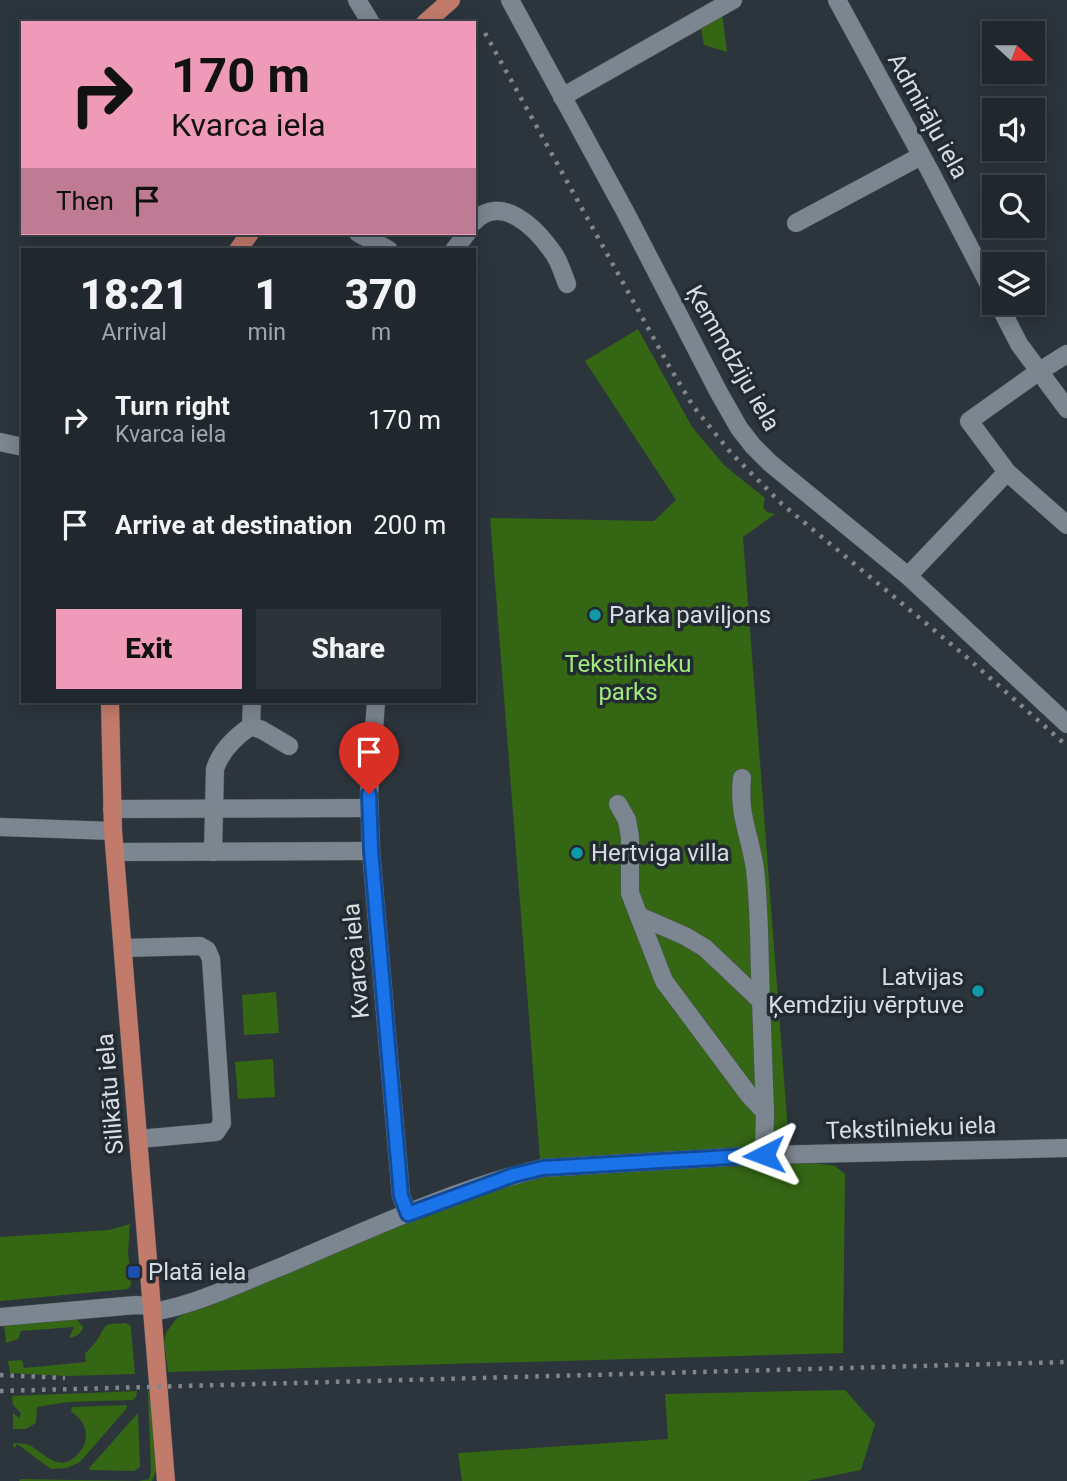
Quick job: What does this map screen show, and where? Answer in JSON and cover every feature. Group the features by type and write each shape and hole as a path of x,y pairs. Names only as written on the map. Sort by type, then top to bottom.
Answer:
{"main road":[{"path":"427,21 451,0"},
{"name":"Silikātu iela","path":"110,703 113,831 166,1481"}],"street":[{"path":"357,0 370,21"},
{"name":"Ķemmdziju iela","path":"510,0 718,391 746,437 769,463 908,576 1067,724"},
{"path":"562,97 733,0"},
{"name":"Admirāļu iela","path":"836,0 982,271"},
{"path":"796,223 921,156"},
{"path":"476,220 496,209 510,212 519,218 545,242 555,256 567,284"},
{"path":"362,235 385,248"},
{"path":"1004,315 1019,344 1067,409"},
{"path":"1067,354 969,421 1007,472 1067,525"},
{"path":"0,442 21,447"},
{"path":"908,576 1007,472"},
{"path":"213,852 215,769 219,756 251,726 251,703"},
{"name":"Kvarca iela","path":"376,703 369,808 371,850 401,1196 408,1214"},
{"path":"251,726 289,746"},
{"path":"742,778 741,809 755,870 765,1112 764,1155"},
{"path":"618,804 627,820 630,837 630,893 664,981 749,1096 765,1112"},
{"path":"112,809 369,808"},
{"path":"0,827 113,831"},
{"path":"115,852 371,850"},
{"path":"639,916 705,948 761,1001"},
{"path":"123,948 200,946 207,950 211,959 222,1123 216,1132 139,1139"},
{"name":"Tekstilnieku iela","path":"0,1317 136,1305 153,1309 176,1308 209,1297 408,1214 514,1175 543,1168 764,1155 1067,1147"}],"green space":[{"path":"722,12 727,52 704,45 701,28"},
{"name":"Tekstilnieku parks","path":"638,329 692,427 725,466 765,498 763,507 767,512 775,514 743,537 789,1145 540,1159 490,518 654,521 676,500 585,361"},
{"path":"276,992 279,1033 244,1035 242,995"},
{"path":"273,1059 275,1097 238,1099 235,1062"},
{"path":"815,1163 835,1166 845,1174 843,1353 168,1372 164,1341 167,1331 178,1317 209,1302 303,1267 513,1180 556,1174"},
{"path":"130,1224 128,1251 131,1285 128,1289 0,1301 0,1237 109,1230"},
{"path":"76,1318 83,1327 80,1333 69,1338 74,1327 21,1331 18,1339 6,1343 4,1323"},
{"path":"125,1323 130,1325 131,1329 135,1374 67,1376 10,1373 8,1361 22,1360 24,1368 86,1362 85,1353 93,1346 105,1326"},
{"path":"845,1390 875,1424 861,1470 807,1481 462,1481 458,1453 668,1439 665,1394"},
{"path":"137,1391 133,1400 68,1402 37,1407 36,1423 26,1429 13,1429 13,1413 19,1418 21,1413 13,1405 12,1396"},
{"path":"148,1391 151,1391 157,1468 152,1481 138,1481 149,1479 151,1472"},
{"path":"126,1405 127,1408 80,1462 67,1468 51,1469 17,1444 14,1449 13,1443 24,1444 57,1462 69,1461 83,1448 86,1438 83,1424 71,1412 72,1407"},
{"path":"138,1413 140,1467 134,1471 90,1470 89,1468"},
{"path":"21,1479 138,1481 19,1481"}],"railway":[{"path":"485,33 669,366 693,406 731,453 782,504 963,654 1067,746"},
{"path":"0,1391 1067,1362"},
{"path":"0,1375 65,1378"}],"place":[{"name":"Parka paviljons","path":"595,615"},
{"name":"Hertviga villa","path":"577,853"},
{"name":"Latvijas Ķemdziju vērptuve","path":"978,991"},
{"name":"Platā iela","path":"134,1272"}],"route":[{"path":"369,794 371,850 401,1196 408,1214 514,1175 543,1168 764,1155"}]}
